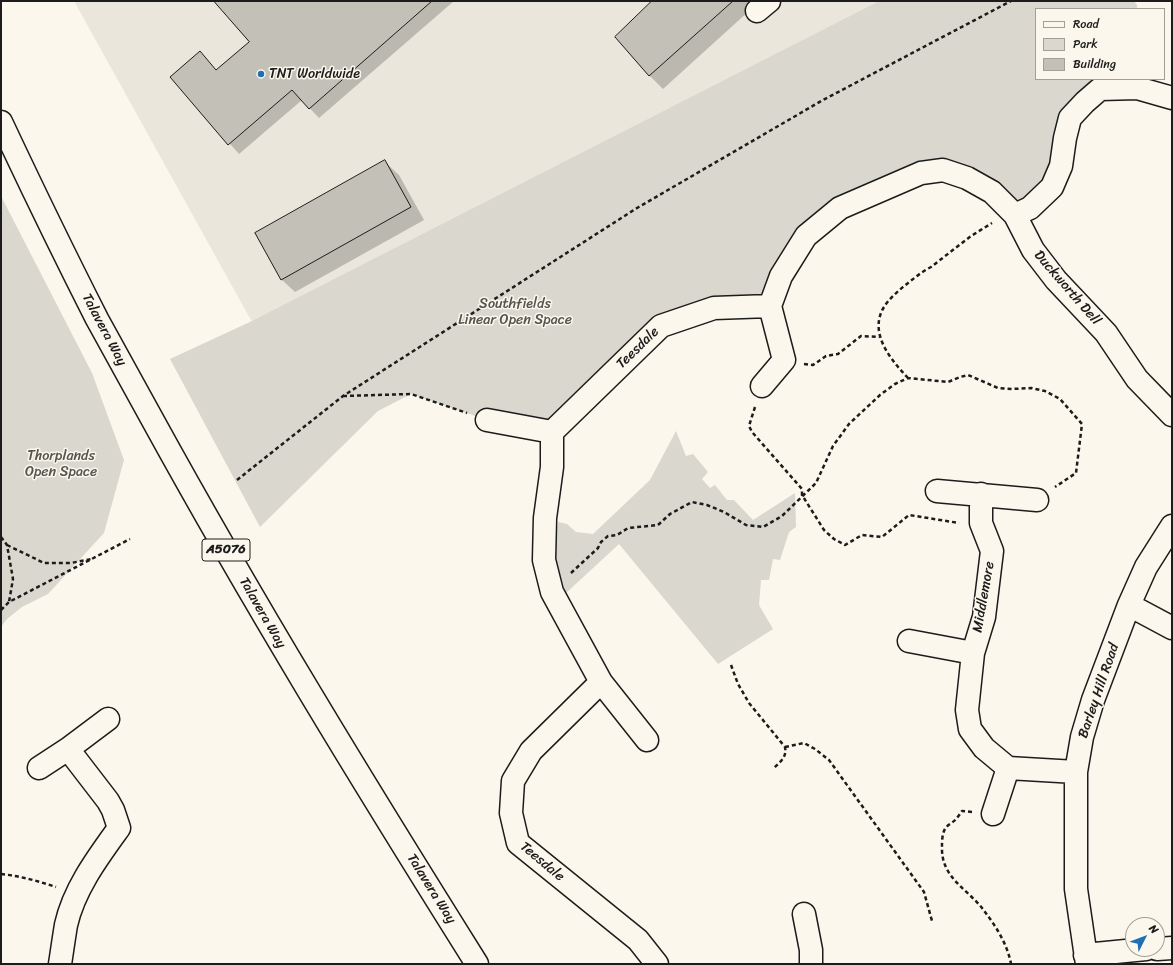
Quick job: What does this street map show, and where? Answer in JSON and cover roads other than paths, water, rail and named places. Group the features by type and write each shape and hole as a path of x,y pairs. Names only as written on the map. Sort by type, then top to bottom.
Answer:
{"street":[{"path":"1013,213 1030,208 1052,187 1062,166 1065,138 1070,118 1100,84 1136,88 1172,98"},
{"name":"Talavera Way","path":"1,122 32,189 98,319 188,484 259,608 333,732 477,964"},
{"name":"Duckworth Dell","path":"770,306 781,276 806,236 840,208 921,173 943,170 967,178 992,192 1013,213 1033,250 1056,280 1106,333 1137,379 1172,415"},
{"path":"762,386 784,360 770,306"},
{"name":"Teesdale","path":"552,432 661,326 714,308 770,306"},
{"path":"487,420 552,432 552,467 545,518 544,560 552,589 601,682 647,740"},
{"path":"937,491 1037,500"},
{"name":"Middlemore","path":"981,494 981,523 992,551 984,617 973,653 967,710 970,729 984,748 1008,768"},
{"name":"Barley Hill Road","path":"1086,960 1076,889 1076,772 1082,738 1093,700 1129,605 1146,567 1172,526"},
{"path":"1129,605 1172,628"},
{"path":"909,641 973,653"},
{"name":"Teesdale","path":"601,682 531,751 513,781 511,814 518,843 638,940 657,964"},
{"path":"39,768 68,749 108,719"},
{"path":"60,964 66,923 77,895 88,872 118,828 113,810 108,801 68,749"},
{"path":"993,814 1008,768 1076,772"},
{"path":"804,914 811,950 811,964"},
{"path":"1086,960 1125,953"}],"place":[{"name":"TNT Worldwide","path":"261,74"}],"park label":[{"name":"Southfields Linear Open Space","path":"515,312"},
{"name":"Thorplands Open Space","path":"61,464"}]}
